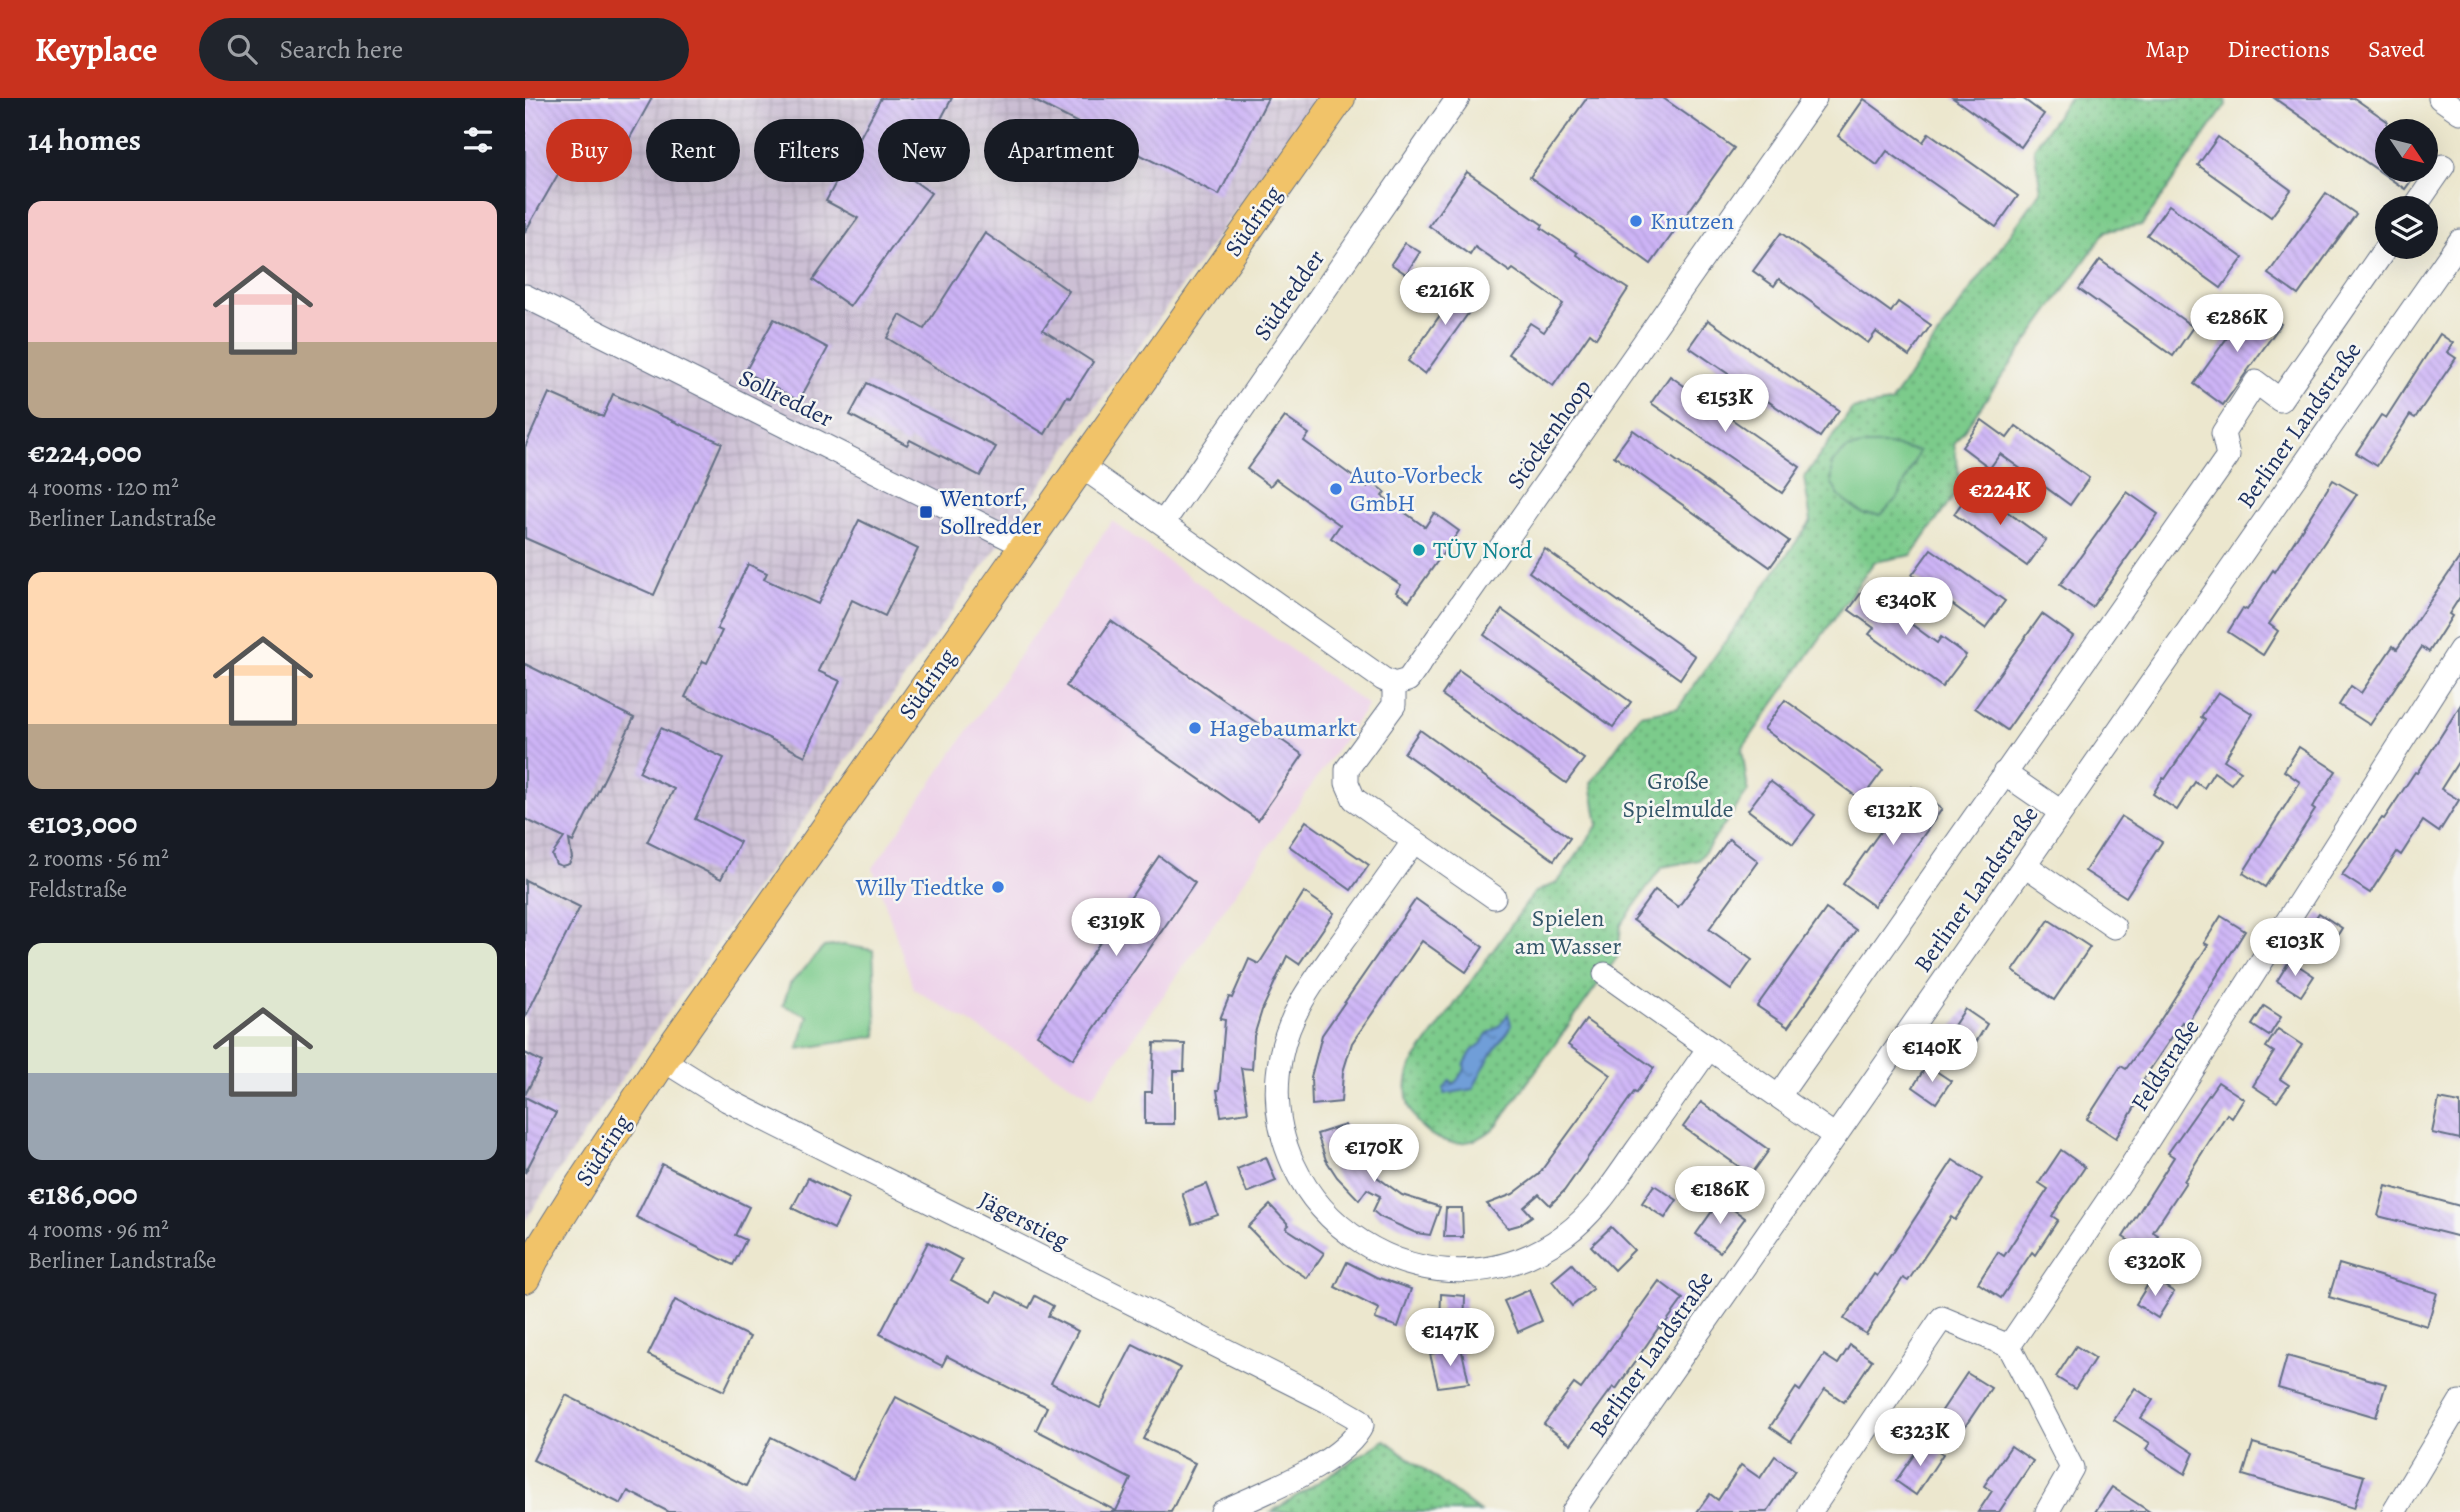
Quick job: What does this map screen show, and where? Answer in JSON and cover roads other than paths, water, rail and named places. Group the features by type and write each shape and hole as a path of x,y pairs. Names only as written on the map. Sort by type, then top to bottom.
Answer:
{"main road":[{"name":"Südring","path":"525,1278 581,1184 663,1060 1340,98"}],"street":[{"name":"Südredder","path":"1163,523 1458,98"},
{"name":"Stöckenhoop","path":"1394,684 1408,680 1815,98"},
{"path":"2439,98 2460,112"},
{"path":"2422,196 2443,166"},
{"name":"Berliner Landstraße","path":"1573,1512 2460,240"},
{"name":"Berliner Landstraße","path":"1779,1096 2228,456 2223,433 2256,382 2280,400 2378,259"},
{"name":"Sollredder","path":"525,296 1025,546"},
{"path":"1081,466 1383,679 1394,684 1394,705 1347,769 1347,783 1354,799 1495,897"},
{"name":"Feldstraße","path":"2009,1346 2130,1168 2460,650"},
{"name":"Berliner Landstraße","path":"2004,773 2061,813"},
{"path":"1414,841 1301,1002 1289,1027 1281,1055 1279,1111 1294,1166 1325,1213 1353,1237 1369,1248 1404,1263 1460,1271 1515,1261 1550,1245 1566,1235 1593,1209 1709,1048"},
{"path":"2025,865 2115,927"},
{"path":"1605,974 1835,1136"},
{"name":"Jägerstieg","path":"663,1060 727,1100 1327,1401 1350,1413 1362,1425 1349,1445 1324,1463 1222,1512"},
{"path":"1810,1512 1942,1318 2009,1346 2072,1468 2047,1512"},
{"path":"2394,1512 2460,1402"}],"water":[{"path":"1508,1014 1511,1028 1499,1042 1473,1089 1444,1094 1444,1088 1450,1080 1455,1083 1465,1069 1464,1065 1472,1051"}],"place":[{"name":"Knutzen","path":"1636,221"},
{"name":"Auto-Vorbeck GmbH","path":"1336,489"},
{"name":"Wentorf, Sollredder","path":"926,512"},
{"name":"TÜV Nord","path":"1419,550"},
{"name":"Hagebaumarkt","path":"1195,728"},
{"name":"Willy Tiedtke","path":"998,887"}],"park label":[{"name":"Große Spielmulde","path":"1678,795"},
{"name":"Spielen am Wasser","path":"1568,932"}]}
